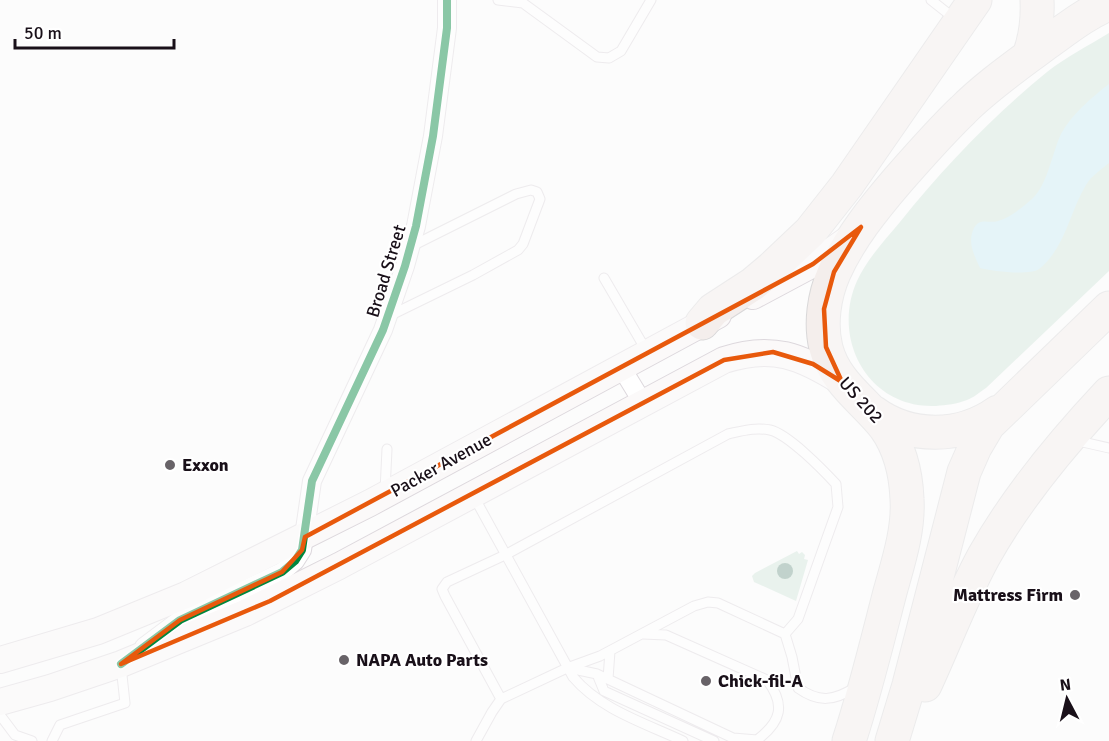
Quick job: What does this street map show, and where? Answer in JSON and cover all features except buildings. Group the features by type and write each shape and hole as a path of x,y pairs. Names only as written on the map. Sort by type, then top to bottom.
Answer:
{"highway":[{"path":"1029,56 1036,39 1037,0"},
{"name":"US 202","path":"849,741 868,680 908,515 906,483 899,454 885,427 842,382 834,370 826,347 823,330 824,309 834,272 861,227 911,165 964,109 1057,35 1109,4"},
{"path":"702,323 713,310 753,284 772,268 810,232 847,185 968,12"},
{"path":"892,741 909,685 964,472 975,447 988,425 1009,403 1109,308"},
{"path":"899,741 984,557 1017,505 1069,439 1106,400"},
{"path":"866,407 896,426 921,431 945,432 959,430 985,420 1009,403"}],"main road":[{"name":"Packer Avenue","path":"0,660 74,639 149,611 305,537 813,264 852,237 861,227"},
{"path":"0,702 121,664 207,630 270,601 724,360 761,351 773,352 800,358 842,382"}],"street":[{"name":"Broad Street","path":"121,664 180,620 282,572 295,561 302,550 312,481 389,316 410,247 434,136 446,37 447,0"},
{"path":"621,367 644,403"}],"lane":[{"path":"498,0 524,2 597,57 609,58 621,51 651,0"},
{"path":"931,0 968,12"},
{"path":"389,316 518,250 523,244 540,199 537,192 531,190 516,194 410,247"},
{"path":"604,278 648,352"},
{"path":"501,699 445,597 442,589 447,582 505,555 728,434 753,428 773,431 796,446 836,484 838,507 803,608 798,619 784,634"},
{"path":"1069,439 1109,448"},
{"path":"385,495 387,449"},
{"path":"472,494 567,668 585,691 598,702 683,741"},
{"path":"476,741 501,699 610,651 694,606 708,602 718,603 784,634 792,657 798,688 811,697 821,699 844,694 868,680"},
{"path":"567,668 597,674 733,738 757,740 764,737 771,729 780,708 776,692 767,680 666,634 643,634"},
{"path":"608,680 610,651"},
{"path":"52,741 60,725 125,703 121,664"},
{"path":"597,674 603,692 714,741"},
{"path":"0,715 15,735 32,741"}],"highlighted area":[{"path":"861,227 834,272 824,309 826,347 842,382 813,364 773,352 724,360 270,601 121,664 180,620 282,572 302,550 305,537 813,264"}],"green space":[{"path":"1109,33 1109,271 986,388 972,398 936,406 912,404 891,396 874,383 861,366 853,347 849,325 850,303 861,273 916,202 988,125 1047,72 1069,56"},
{"path":"797,551 799,554 802,552 805,555 804,559 808,560 796,601 754,582 752,576 755,573"}],"water":[{"path":"1109,84 1109,163 1086,185 1061,240 1048,261 1039,269 1027,272 980,268 971,243 976,225 1008,217 1033,198 1042,184 1065,127 1082,107"}],"cycle path":[{"path":"121,664 180,620 282,572 295,561 302,550 312,481 383,330 416,226 433,136 447,28 447,0"}],"place":[{"name":"Exxon","path":"170,465"},
{"name":"Mattress Firm","path":"1075,595"},
{"name":"NAPA Auto Parts","path":"344,660"},
{"name":"Chick-fil-A","path":"706,681"}]}
